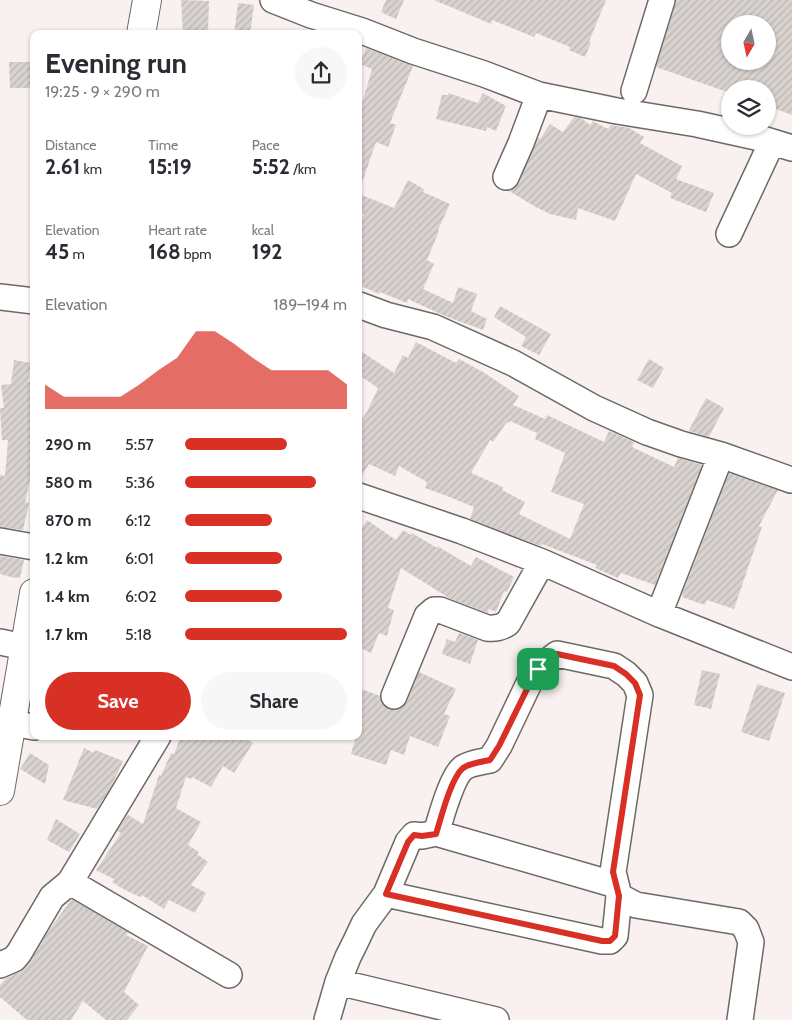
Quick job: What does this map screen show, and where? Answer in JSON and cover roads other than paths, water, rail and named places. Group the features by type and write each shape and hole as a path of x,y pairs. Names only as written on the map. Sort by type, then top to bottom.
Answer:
{"main road":[{"path":"142,30 146,0"},
{"path":"0,791 14,735 12,645 30,602"}],"street":[{"path":"273,0 346,30"},
{"path":"634,91 662,0"},
{"path":"362,37 502,80 538,95 697,124 782,145 729,234"},
{"path":"506,177 521,143 538,95"},
{"path":"0,297 30,300"},
{"path":"362,306 386,315 433,327 513,363 594,408 648,432 681,444 721,455 790,480"},
{"path":"659,614 721,455"},
{"path":"362,497 462,530 542,562 659,614 792,667"},
{"path":"0,541 30,546"},
{"path":"394,696 427,616 434,610 440,610 487,628 492,629 508,624 542,562"},
{"path":"386,894 602,941 610,941 615,936 618,891 613,872 640,695 635,683 614,666 557,654 538,669 490,760 475,763 464,768 455,778 436,834"},
{"path":"0,965 14,959 52,897 70,882 156,740"},
{"path":"327,1020 338,982 348,957 356,944 364,924 386,894 408,842 414,835 436,834 618,891 636,905 739,922 746,929 751,942 740,1020"},
{"path":"70,882 229,976"},
{"path":"338,982 496,1020"}]}
